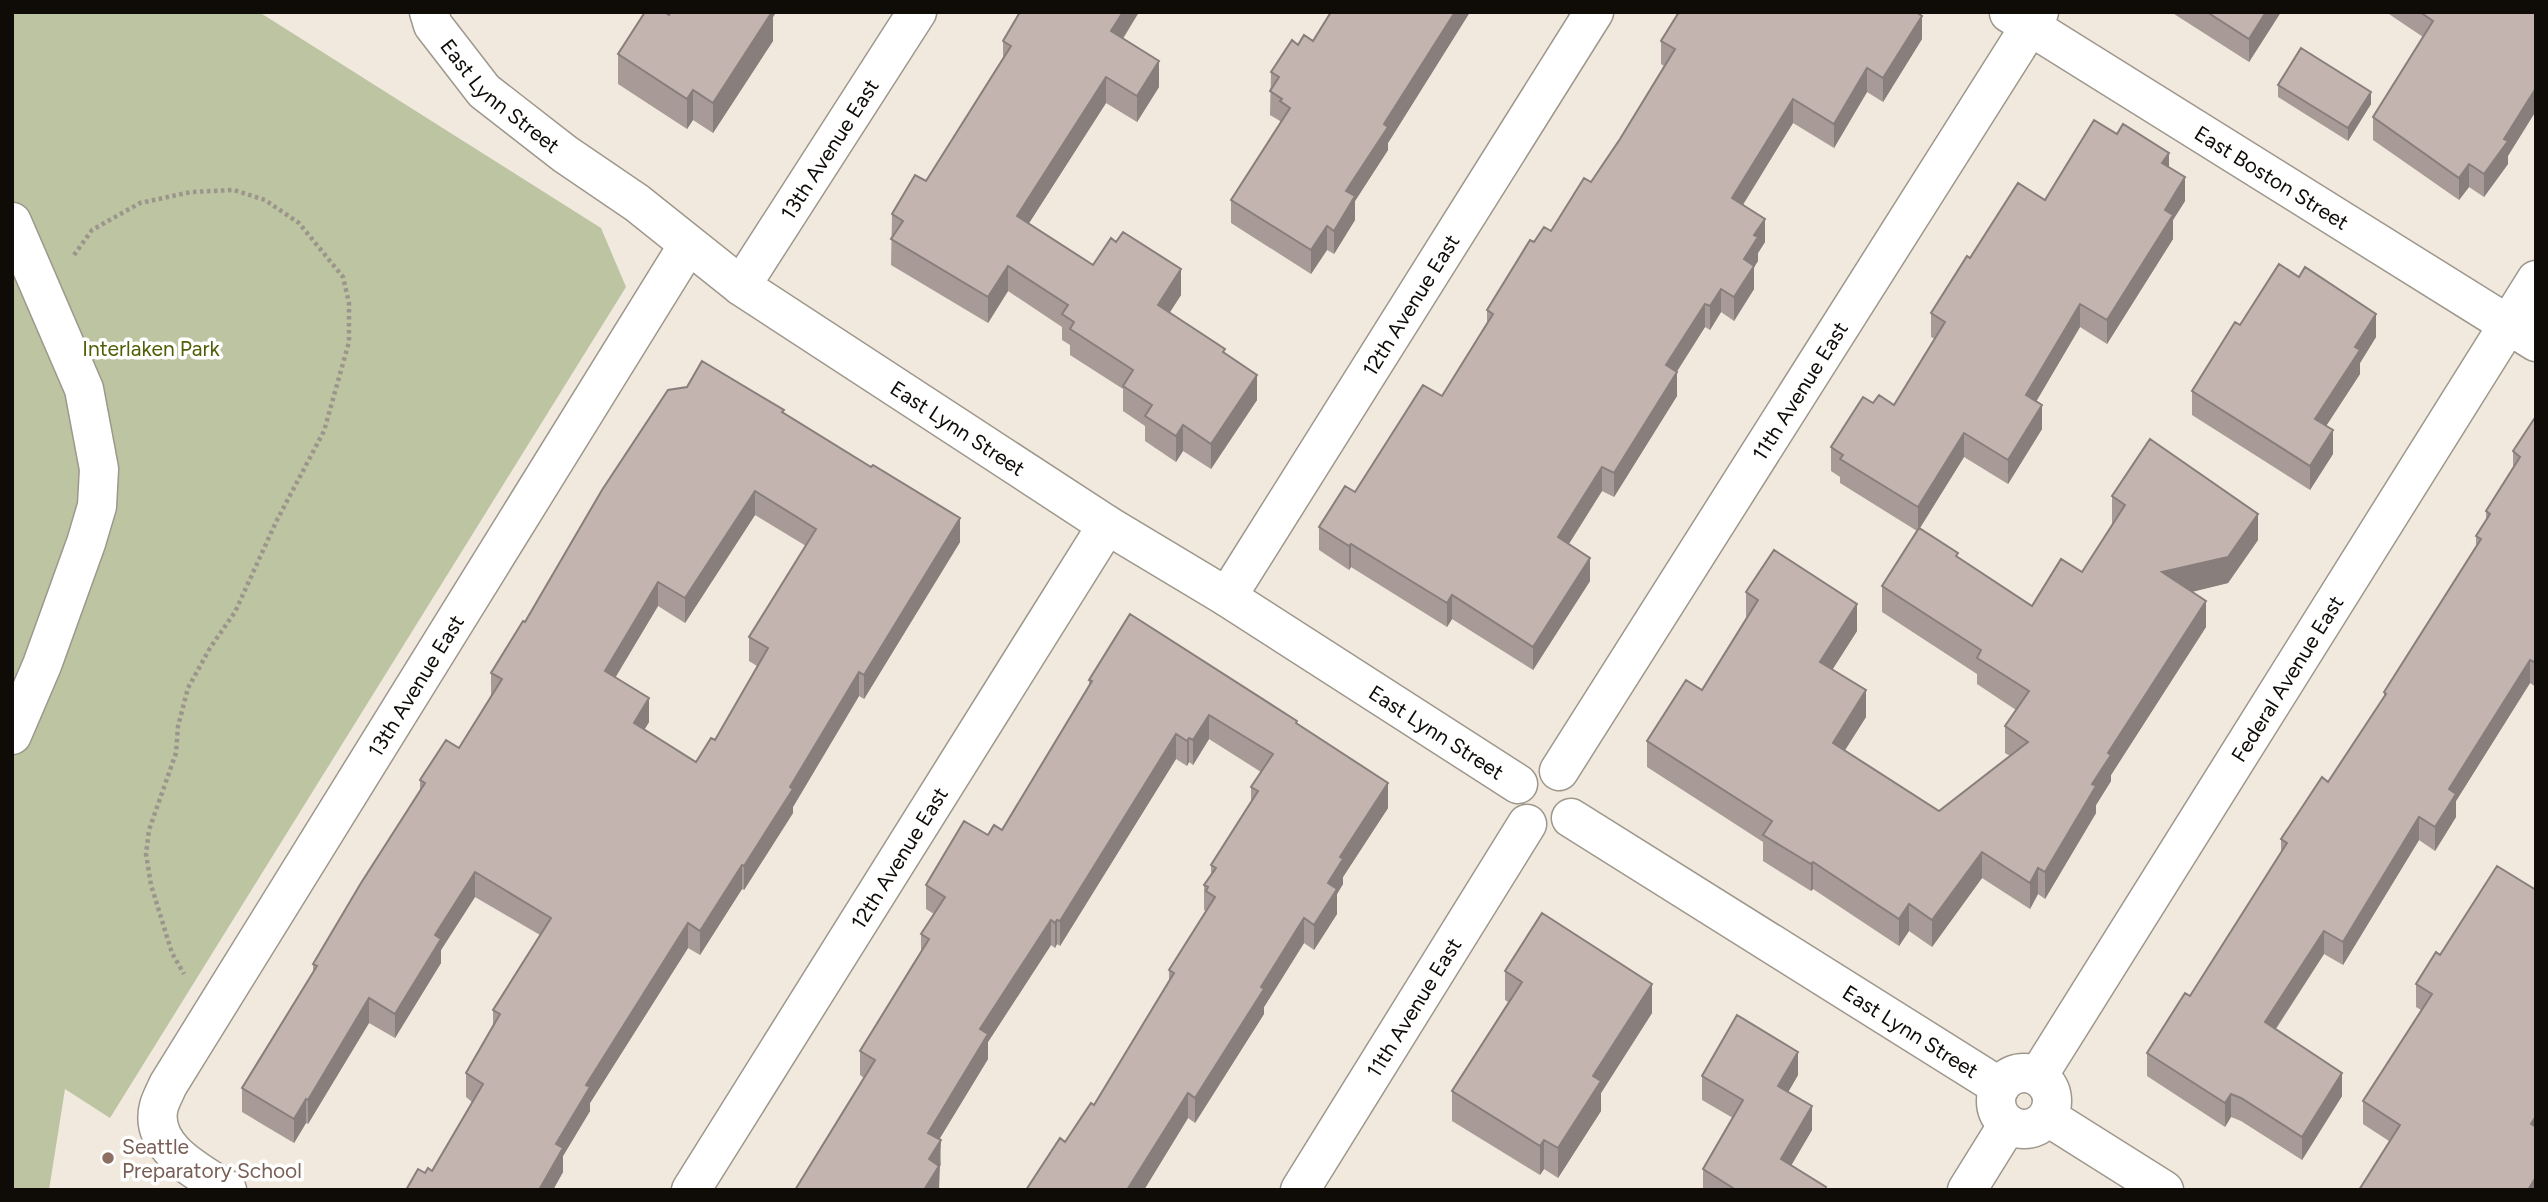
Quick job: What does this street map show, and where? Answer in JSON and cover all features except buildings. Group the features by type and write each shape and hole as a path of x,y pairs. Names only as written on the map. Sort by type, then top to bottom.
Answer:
{"street":[{"name":"13th Avenue East","path":"740,286 917,12"},
{"name":"12th Avenue East","path":"1227,597 1594,12"},
{"name":"East Boston Street","path":"2026,17 2522,334"},
{"name":"11th Avenue East","path":"1559,771 2026,17"},
{"name":"East Lynn Street","path":"431,19 484,91 565,154 637,203 740,286 1107,525 1227,597 1518,784"},
{"path":"12,222 84,389 99,469 97,506 86,543 42,665 12,735"},
{"name":"13th Avenue East","path":"228,1190 188,1165 172,1151 160,1131 158,1108 168,1085 688,245"},
{"name":"Federal Avenue East","path":"2038,1076 2522,334 2536,281"},
{"name":"12th Avenue East","path":"691,1190 1107,525"},
{"path":"1537,769 1559,771 1572,782 1577,801 1571,818 1562,827 1541,831 1527,824 1516,812 1514,801 1518,784 1527,773 1537,769"},
{"name":"East Lynn Street","path":"1571,818 2000,1087"},
{"name":"11th Avenue East","path":"1300,1190 1527,824"},
{"path":"2019,1073 2038,1076 2046,1082 2051,1091 2053,1100 2048,1117 2031,1129 2013,1127 1997,1108 1996,1098 2000,1087 2003,1082 2019,1073"},
{"path":"2048,1117 2164,1190"},
{"path":"1967,1190 2008,1124"}],"path":[{"path":"48,305 66,266 92,230 140,203 191,192 234,190 265,200 299,223 343,277 349,303 349,342 324,431 276,522 235,612 210,648 188,688 178,726 176,753 149,830 146,854 157,907 172,953 192,984"}],"green space":[{"name":"Interlaken Park","path":"12,12 259,12 601,228 626,287 110,1118 65,1089 49,1190 12,1190"}],"place":[{"name":"Seattle Preparatory School","path":"108,1158"}]}
